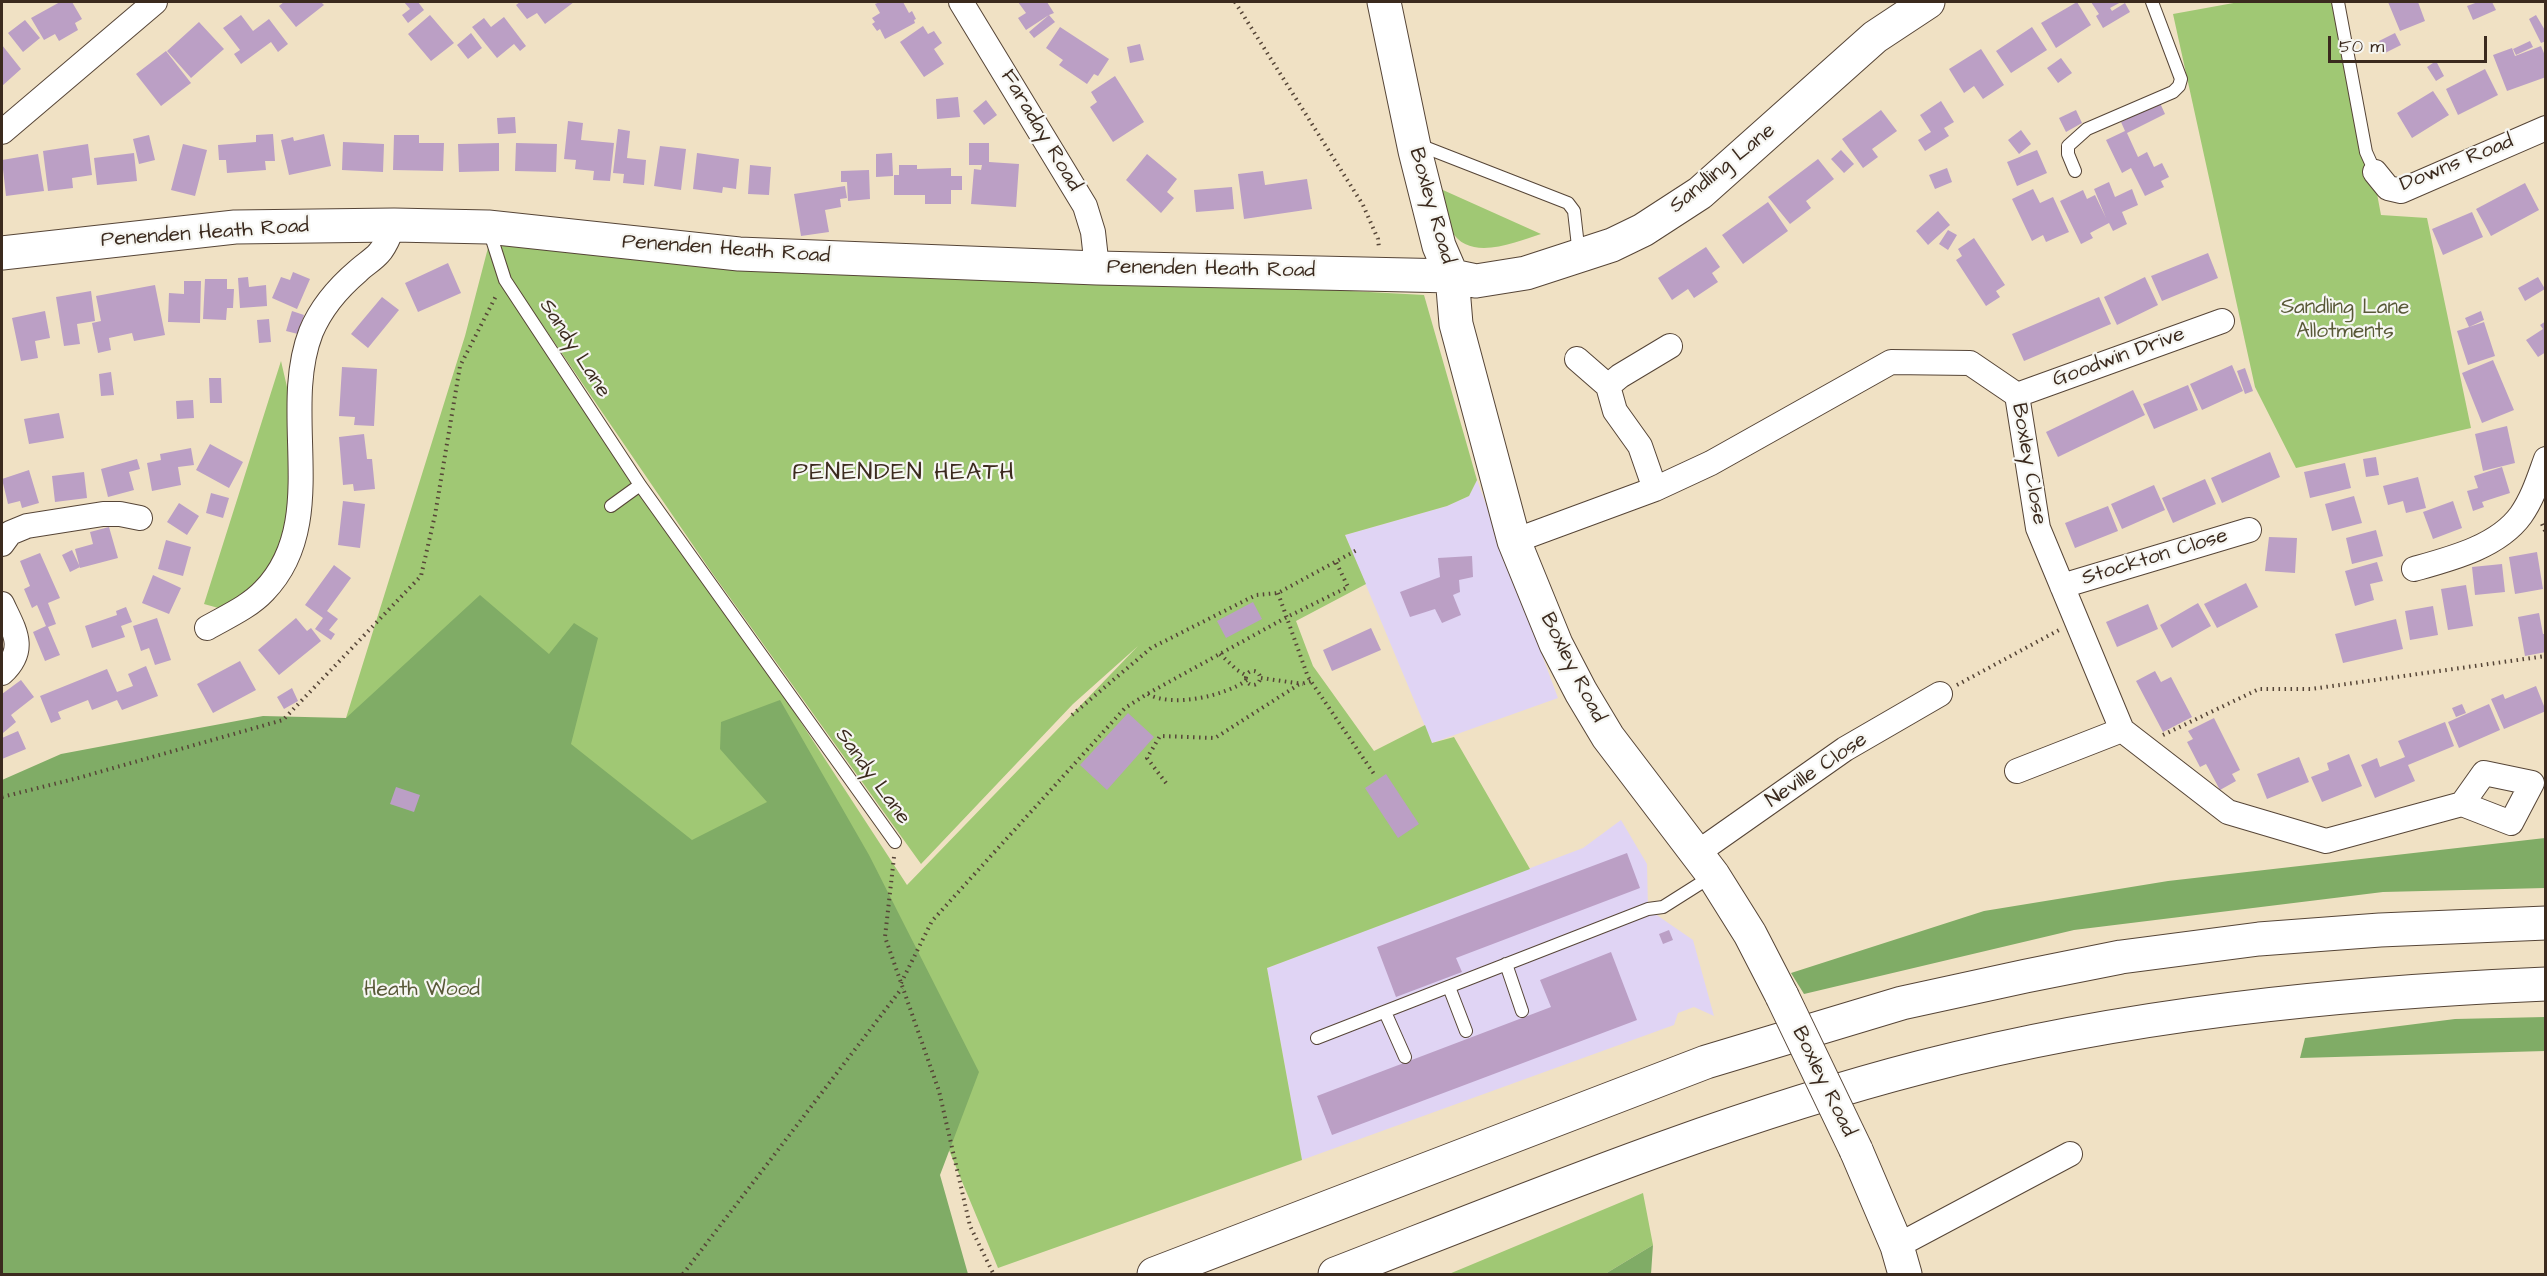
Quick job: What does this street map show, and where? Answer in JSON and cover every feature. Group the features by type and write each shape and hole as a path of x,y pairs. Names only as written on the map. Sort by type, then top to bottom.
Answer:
{"main road":[{"name":"Boxley Road","path":"1384,2 1415,151 1439,246 1452,276 1456,324 1514,541 1556,644 1608,737 1705,864 1750,934 1856,1150 1901,1260"},
{"name":"Sandling Lane","path":"1452,276 1476,281 1498,279 1580,257 1643,230 1700,193 1875,37 1928,2"},
{"name":"Penenden Heath Road","path":"2,253 235,227 394,225 488,227 739,254 1097,268 1452,276"},
{"path":"1154,1275 1706,1062 1902,1004 2121,957 2259,939 2380,930 2546,923"},
{"path":"1335,1275 1501,1208 1692,1138 1848,1088 1924,1067 2091,1031 2242,1008 2353,996 2546,984"}],"street":[{"path":"2,132 155,2"},
{"name":"Faraday Road","path":"961,2 1085,206 1094,232 1097,268"},
{"name":"Downs Road","path":"2374,172 2388,188 2401,191 2546,128"},
{"path":"207,628 262,593 275,579 286,559 294,538 301,480 298,400 300,369 312,332 337,289 379,254 394,225"},
{"name":"Goodwin Drive","path":"2017,395 2222,321"},
{"path":"1608,386 1620,376 1670,346"},
{"path":"1577,359 1608,386 1615,411 1640,446 1655,489"},
{"name":"Boxley Close","path":"1514,541 1655,489 1711,463 1891,362 1970,363 2017,395 2038,528 2122,730 2228,812 2326,841 2462,804"},
{"path":"2414,569 2441,562 2487,543 2510,526 2527,505 2546,459"},
{"path":"2,544 10,533 27,526 102,514 120,514 140,518"},
{"name":"Stockton Close","path":"2062,586 2249,530"},
{"path":"2,604 18,646 11,662 2,673"},
{"name":"Neville Close","path":"1705,864 1845,749 1940,694"},
{"path":"2017,771 2122,730"},
{"path":"1901,1260 2070,1154"}],"lane":[{"path":"2075,171 2068,154 2068,146 2075,138 2087,129 2173,92 2179,86 2181,79 2152,2"},
{"path":"2338,2 2366,152 2374,172"},
{"path":"1415,151 1427,148 1568,203 1574,211 1580,257"},
{"name":"Sandy Lane","path":"488,227 505,280 640,485 895,842"},
{"path":"611,506 640,485"},
{"path":"1317,1038 1648,909 1663,907 1705,864"},
{"path":"1506,964 1522,1011"},
{"path":"1449,987 1466,1031"},
{"path":"1385,1012 1405,1057"}],"path":[{"path":"1235,2 1362,205 1378,239"},
{"path":"2,796 78,778 283,720 421,576 435,515 460,366 505,280"},
{"path":"1072,715 1151,648 1256,595 1278,593 1357,550"},
{"path":"683,1275 902,985 932,921 1125,708 1220,654 1348,588 1336,562"},
{"path":"1278,593 1311,681 1374,774"},
{"path":"1940,694 2077,621"},
{"path":"1220,654 1254,684 1261,678 1303,684"},
{"path":"2142,746 2259,689 2311,689 2546,656"},
{"path":"1148,694 1156,699 1167,700 1194,698 1219,694 1236,688 1254,670 1261,678"},
{"path":"1166,783 1147,758 1160,736 1215,738 1311,681"},
{"name":"Sandy Lane","path":"895,842 885,937 939,1091 970,1226 993,1273"}],"shaded area":[{"path":"1477,480 1558,698 1432,743 1345,535 1447,506 1469,496"},
{"path":"1621,820 1647,864 1648,909 1693,940 1714,1016 1694,1007 1678,1013 1674,1025 1302,1160 1267,968 1583,848"}],"green space":[{"name":"Sandling Lane Allotments","path":"2239,2 2341,2 2381,215 2427,218 2471,428 2296,468 2255,387 2173,14"},
{"path":"1434,186 1541,234 1506,245 1481,248 1469,246 1459,240 1451,230"},
{"path":"489,244 1424,295 1477,480 1469,496 1447,506 1345,535 1366,584 1296,621 1313,666 1374,751 1425,725 1432,743 1454,737 1530,869 1267,968 1302,1160 998,1268 867,953 346,718 465,336","holes":["535,314 710,570 921,864 1073,704 1138,646 907,885"]},
{"path":"281,361 290,400 290,520 266,577 222,609 204,604"},
{"name":"Heath Wood","path":"480,595 549,654 574,623 598,638 571,744 692,840 767,802 720,749 721,722 780,700 869,855 979,1072 940,1175 968,1274 2,1274 2,780 61,754 263,716 346,718"},
{"path":"2545,838 2545,888 2383,892 2074,930 1804,994 1791,973 1984,911 2168,881"},
{"path":"2545,1017 2545,1051 2300,1058 2305,1038 2455,1019"},
{"path":"1643,1193 1653,1245 1605,1274 1449,1274"},
{"path":"1653,1245 1651,1274 1605,1274"}],"building":[{"path":"60,2 72,2 82,19 75,23 78,30 59,41 55,34 44,40 31,18"},
{"path":"284,2 321,2 324,5 296,27 279,6"},
{"path":"404,2 418,2 424,10 408,23 402,15 410,9"},
{"path":"520,2 574,2 545,24 537,13 527,19 516,5"},
{"path":"903,2 909,13 912,11 916,19 915,23 885,39 880,29 877,31 872,24 875,22 872,18 880,13 875,4"},
{"path":"1018,2 1047,2 1054,13 1026,30 1018,18 1026,13"},
{"path":"2077,2 2091,25 2056,48 2041,23"},
{"path":"2091,2 2121,2 2110,8 2112,11 2125,3 2130,12 2103,28 2096,16 2099,14"},
{"path":"2388,2 2418,2 2425,21 2400,31"},
{"path":"2478,2 2492,2 2496,10 2473,20 2467,6"},
{"path":"241,15 253,31 269,19 288,44 278,52 271,42 241,64 234,54 240,50 223,28"},
{"path":"430,15 454,43 431,61 408,34"},
{"path":"1049,15 1055,22 1034,38 1029,32"},
{"path":"2536,15 2546,32 2546,41 2541,43 2529,19"},
{"path":"504,17 526,46 520,51 514,44 497,58 472,27 484,18 491,27"},
{"path":"25,20 40,38 23,52 8,33"},
{"path":"199,22 224,49 191,78 167,51"},
{"path":"923,26 928,34 934,31 942,43 934,49 944,64 924,77 900,42"},
{"path":"1060,27 1109,59 1098,76 1094,74 1087,84 1059,65 1063,60 1046,48"},
{"path":"2032,27 2047,50 2011,73 1996,51"},
{"path":"471,33 482,48 468,59 457,45"},
{"path":"2395,33 2401,45 2385,53 2379,41"},
{"path":"2530,41 2533,47 2516,55 2513,49"},
{"path":"1140,44 1144,60 1130,63 1127,47"},
{"path":"2,45 21,69 2,86"},
{"path":"2541,46 2546,58 2546,77 2507,91 2493,55 2512,48 2515,56"},
{"path":"1981,49 2004,85 1983,99 1974,86 1964,93 1949,69"},
{"path":"166,51 191,83 161,106 136,74"},
{"path":"2061,58 2072,73 2058,83 2047,68"},
{"path":"2436,61 2444,76 2436,81 2427,67"},
{"path":"2485,69 2498,95 2458,115 2446,89"},
{"path":"1115,76 1144,122 1113,142 1090,107 1097,102 1091,92"},
{"path":"2433,91 2449,115 2412,138 2397,113"},
{"path":"958,97 960,117 937,119 936,99"},
{"path":"986,100 997,115 984,125 973,111"},
{"path":"1941,101 1954,122 1944,128 1949,136 1925,151 1918,140 1931,132 1920,115"},
{"path":"2160,103 2165,114 2127,133 2138,157 2147,152 2154,167 2162,163 2169,177 2161,181 2164,187 2145,196 2131,168 2122,173 2106,140 2125,131 2121,122"},
{"path":"1881,110 1897,131 1872,149 1878,157 1863,168 1842,139"},
{"path":"2076,110 2082,123 2066,132 2059,118"},
{"path":"515,117 516,133 498,134 497,118"},
{"path":"568,121 583,123 581,140 614,143 610,181 593,180 594,171 575,169 576,160 564,159"},
{"path":"618,129 630,131 627,158 646,160 644,185 623,183 624,174 613,173"},
{"path":"2021,130 2031,144 2019,154 2008,140"},
{"path":"273,134 275,161 265,161 266,170 227,173 226,160 219,160 218,145 256,142 256,135"},
{"path":"324,134 331,166 289,175 281,140 293,137 294,141"},
{"path":"149,135 155,160 139,164 133,139"},
{"path":"394,135 419,135 419,143 444,143 443,171 393,170"},
{"path":"343,142 384,144 383,172 342,170"},
{"path":"499,143 499,171 459,172 458,144"},
{"path":"516,143 557,144 556,172 515,171"},
{"path":"969,143 989,143 989,162 1019,164 1016,207 971,204 974,169 981,170 982,165 969,165"},
{"path":"88,144 92,175 72,178 73,188 48,191 43,151"},
{"path":"183,144 207,150 195,196 171,190"},
{"path":"660,146 686,149 681,190 654,186"},
{"path":"1841,150 1854,164 1844,173 1831,159"},
{"path":"2037,150 2047,173 2017,186 2007,162"},
{"path":"134,153 137,181 97,185 94,158"},
{"path":"697,153 739,159 736,189 723,187 722,193 693,189"},
{"path":"892,153 893,176 876,177 876,154"},
{"path":"38,154 44,191 6,196 2,160"},
{"path":"1147,154 1177,179 1167,192 1174,198 1161,213 1126,180"},
{"path":"1818,159 1834,179 1806,201 1811,208 1790,224 1768,197"},
{"path":"750,165 771,167 769,195 748,194"},
{"path":"899,165 917,165 917,169 951,168 951,176 962,176 962,190 951,190 951,204 925,204 925,195 894,195 894,175 899,175"},
{"path":"1947,168 1952,182 1935,189 1929,175"},
{"path":"869,170 870,199 848,201 847,182 841,182 841,171"},
{"path":"1263,171 1265,185 1307,179 1312,209 1244,219 1238,174"},
{"path":"2109,182 2115,197 2132,189 2138,205 2122,212 2127,224 2113,231 2109,223 2090,233 2093,238 2081,244 2060,201 2083,190 2087,199 2095,195 2106,218 2094,189"},
{"path":"2525,183 2539,210 2491,236 2476,209"},
{"path":"845,186 847,198 840,199 841,207 825,210 829,232 801,236 794,194"},
{"path":"1232,187 1234,209 1196,212 1194,190"},
{"path":"2033,189 2040,203 2053,197 2069,232 2046,242 2043,235 2032,241 2012,199"},
{"path":"1768,202 1788,231 1743,264 1722,235"},
{"path":"1938,211 1950,225 1928,245 1916,231"},
{"path":"2472,212 2483,237 2443,255 2432,229"},
{"path":"1948,230 1957,235 1948,250 1939,244"},
{"path":"1974,238 2005,285 1996,291 2000,297 1986,306 1956,260 1962,256 1958,249"},
{"path":"1706,247 1720,267 1712,273 1718,282 1694,298 1688,289 1672,300 1658,278"},
{"path":"2208,253 2218,278 2162,301 2151,276"},
{"path":"448,263 461,293 418,312 405,283"},
{"path":"293,272 310,279 297,309 272,298 281,277 290,280"},
{"path":"248,277 249,287 266,285 267,306 240,308 238,278"},
{"path":"2145,277 2158,305 2117,325 2104,297"},
{"path":"2538,277 2545,289 2525,301 2518,288"},
{"path":"205,279 227,279 227,289 234,289 233,308 227,308 226,320 203,319"},
{"path":"184,281 201,281 200,323 168,322 169,293 184,294"},
{"path":"155,285 165,335 134,341 132,333 109,338 111,350 98,353 92,323 101,321 96,296"},
{"path":"91,291 95,321 77,324 80,344 64,346 56,297"},
{"path":"382,297 399,310 368,348 351,334"},
{"path":"2099,297 2111,324 2024,361 2012,334"},
{"path":"45,311 50,338 35,341 38,358 21,361 12,318"},
{"path":"292,311 304,315 298,334 286,331"},
{"path":"2481,311 2484,320 2469,327 2465,318"},
{"path":"269,319 271,342 259,343 257,320"},
{"path":"2546,321 2546,352 2538,357 2526,340 2543,329 2540,325"},
{"path":"2484,322 2495,356 2468,365 2457,331"},
{"path":"2493,360 2514,410 2482,423 2462,373"},
{"path":"2232,365 2243,391 2202,410 2190,384"},
{"path":"342,367 377,369 374,426 354,425 355,417 339,416"},
{"path":"2245,368 2253,391 2245,394 2237,371"},
{"path":"111,372 114,395 101,396 99,374"},
{"path":"209,378 221,378 222,403 210,403"},
{"path":"2188,385 2198,410 2154,429 2143,404"},
{"path":"2133,390 2145,415 2058,457 2046,432"},
{"path":"193,400 194,418 177,419 176,401"},
{"path":"59,413 64,438 29,444 24,419"},
{"path":"2507,426 2515,463 2483,471 2475,434"},
{"path":"364,434 367,459 372,459 375,489 354,491 353,484 343,485 339,437"},
{"path":"210,444 243,462 229,488 196,470"},
{"path":"191,448 194,465 178,467 181,485 152,491 147,463 161,460 160,454"},
{"path":"2270,452 2280,477 2222,503 2211,478"},
{"path":"2376,457 2379,475 2366,477 2363,459"},
{"path":"137,459 140,469 129,472 134,490 108,497 101,469"},
{"path":"2345,463 2351,488 2310,498 2304,472"},
{"path":"2502,467 2510,493 2482,502 2484,507 2473,511 2467,491 2478,488 2474,476"},
{"path":"29,470 39,503 22,508 20,501 8,504 2,479"},
{"path":"84,472 87,498 55,502 52,476"},
{"path":"2418,477 2426,508 2406,513 2403,501 2388,505 2383,486"},
{"path":"2205,479 2216,504 2173,523 2162,498"},
{"path":"2154,485 2165,510 2122,529 2111,504"},
{"path":"211,493 229,498 223,518 206,513"},
{"path":"2354,496 2362,523 2332,531 2325,504"},
{"path":"343,501 365,504 360,548 338,545"},
{"path":"2453,501 2462,528 2433,539 2423,512"},
{"path":"179,503 199,516 187,535 167,522"},
{"path":"2108,506 2118,531 2075,548 2065,523"},
{"path":"109,527 118,558 80,568 75,549 93,544 90,532"},
{"path":"2376,530 2383,556 2352,564 2346,538"},
{"path":"2269,537 2297,538 2295,573 2265,571"},
{"path":"166,540 191,547 183,576 158,569"},
{"path":"72,550 80,567 70,572 62,555"},
{"path":"2537,552 2543,589 2515,594 2509,557"},
{"path":"40,553 60,598 48,603 56,624 48,627 60,655 45,661 33,632 46,626 37,605 32,608 24,589 30,586 20,561"},
{"path":"1472,556 1473,577 1459,580 1460,592 1453,595 1461,615 1442,623 1435,609 1410,617 1400,592 1440,577 1438,558"},
{"path":"2377,562 2383,581 2370,584 2374,600 2355,606 2345,571"},
{"path":"2502,564 2505,592 2475,595 2472,567"},
{"path":"334,565 351,578 327,611 338,619 329,630 335,634 331,640 315,629 323,618 305,605"},
{"path":"153,575 181,588 169,614 142,603"},
{"path":"2246,583 2258,607 2217,628 2204,604"},
{"path":"2466,585 2473,626 2448,630 2441,589"},
{"path":"1253,602 1262,619 1226,638 1217,621"},
{"path":"2198,603 2211,626 2172,648 2160,625"},
{"path":"2148,604 2158,629 2117,647 2106,622"},
{"path":"2433,606 2438,635 2410,640 2405,611"},
{"path":"126,607 132,622 121,626 125,637 92,648 85,626 117,615 116,611"},
{"path":"2539,613 2543,634 2546,634 2546,652 2525,656 2518,617"},
{"path":"157,618 171,660 155,665 149,648 141,651 133,626"},
{"path":"296,618 307,631 311,628 321,641 279,675 258,650"},
{"path":"2396,619 2403,649 2343,663 2335,634"},
{"path":"1371,628 1381,650 1332,671 1323,650"},
{"path":"240,661 256,690 213,713 197,684"},
{"path":"146,666 158,696 122,710 117,700 92,710 88,700 58,712 61,719 51,723 40,696 107,669 117,692 133,686 128,674"},
{"path":"2155,671 2161,682 2171,677 2192,717 2163,732 2136,681"},
{"path":"21,680 34,697 11,715 16,722 3,733 2,694"},
{"path":"2536,686 2546,711 2504,729 2491,699 2503,694 2505,699"},
{"path":"292,688 298,701 284,709 277,697"},
{"path":"2462,704 2466,713 2456,717 2452,708"},
{"path":"2489,704 2500,730 2459,748 2448,722"},
{"path":"1128,713 1154,737 1107,790 1080,765"},
{"path":"2214,718 2240,770 2232,774 2236,781 2220,790 2206,764 2200,767 2187,742 2193,739 2188,731"},
{"path":"2445,722 2454,746 2408,765 2415,781 2375,798 2361,765 2377,758 2380,767 2405,757 2398,741"},
{"path":"18,731 26,749 2,759 2,738"},
{"path":"2349,754 2362,786 2322,802 2311,777 2329,770 2327,763"},
{"path":"2299,757 2309,782 2267,799 2257,774"},
{"path":"1386,774 1419,824 1398,838 1365,788"},
{"path":"396,787 420,795 414,812 390,804"},
{"path":"1627,853 1640,888 1456,958 1462,972 1396,997 1377,947"},
{"path":"1669,930 1673,940 1663,944 1659,934"},
{"path":"1611,952 1637,1020 1332,1135 1317,1096 1551,1007 1540,980"}],"district":[{"name":"PENENDEN HEATH","path":"904,474"}]}
